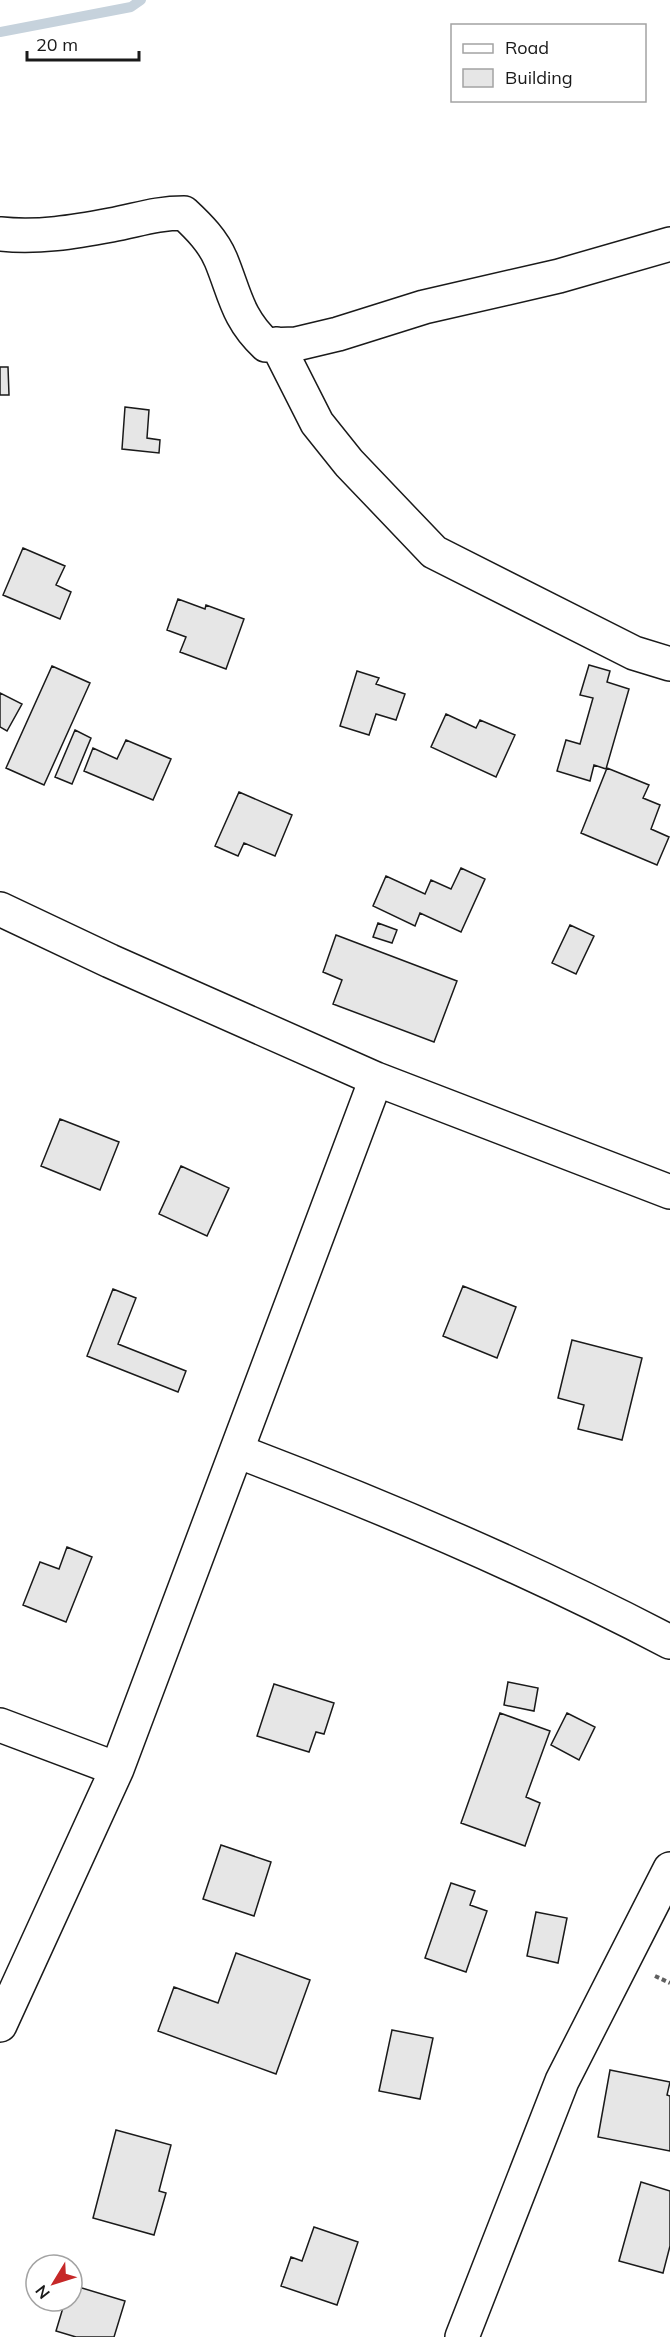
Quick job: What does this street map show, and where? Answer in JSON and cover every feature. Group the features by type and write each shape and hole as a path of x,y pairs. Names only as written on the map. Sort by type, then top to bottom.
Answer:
{"street":[{"path":"0,234 41,236 113,225 161,213 184,213 204,231 221,258 234,298 252,331 266,345 296,344 338,334 424,307 559,276 670,244"},
{"path":"277,344 317,423 349,463 434,552 634,653 670,664"},
{"path":"0,909 110,962 376,1079 670,1192"},
{"path":"0,2025 117,1769 376,1079"},
{"path":"237,1452 362,1499 438,1532 670,1642"},
{"path":"0,1725 117,1769"},
{"path":"462,2337 562,2080 670,1869"}],"building":[{"path":"0,367 8,367 9,395 0,395"},
{"path":"125,407 149,410 147,438 160,440 159,453 122,449"},
{"path":"23,548 65,566 56,585 71,592 60,619 3,595"},
{"path":"178,599 205,609 206,605 244,619 226,669 180,652 186,637 167,630"},
{"path":"589,665 610,671 607,682 629,689 606,769 594,765 590,781 557,771 566,740 580,744 593,698 580,695"},
{"path":"52,666 90,683 44,785 6,768"},
{"path":"357,671 379,678 376,684 405,694 396,720 376,714 369,735 340,726"},
{"path":"0,693 22,704 7,731 0,727"},
{"path":"446,714 476,728 480,720 515,735 496,777 431,747"},
{"path":"75,730 91,738 72,784 55,777"},
{"path":"126,740 171,759 153,800 84,771 93,748 117,759"},
{"path":"607,768 649,785 643,798 660,805 651,829 669,837 657,865 581,833"},
{"path":"239,792 292,815 275,856 244,843 238,856 215,846"},
{"path":"461,868 485,879 461,932 420,913 415,926 373,906 386,876 425,894 431,880 451,889"},
{"path":"378,923 397,930 392,943 373,937"},
{"path":"570,925 594,936 576,974 552,963"},
{"path":"336,935 457,981 434,1042 333,1004 342,980 323,972"},
{"path":"60,1119 119,1142 100,1190 41,1166"},
{"path":"181,1166 229,1188 207,1236 159,1214"},
{"path":"463,1286 516,1307 497,1358 443,1336"},
{"path":"113,1289 136,1298 118,1344 186,1371 178,1392 87,1356"},
{"path":"572,1340 642,1358 622,1440 578,1429 584,1405 558,1398"},
{"path":"67,1547 92,1557 66,1622 23,1605 40,1562 59,1569"},
{"path":"508,1682 538,1688 534,1711 504,1705"},
{"path":"274,1684 334,1703 324,1734 316,1732 309,1752 257,1736"},
{"path":"500,1713 550,1731 526,1797 540,1803 525,1846 461,1823"},
{"path":"567,1713 595,1727 579,1760 551,1745"},
{"path":"221,1845 271,1862 254,1916 203,1899"},
{"path":"451,1883 475,1891 470,1905 487,1911 466,1972 425,1958"},
{"path":"536,1912 567,1918 558,1963 527,1956"},
{"path":"236,1953 310,1980 276,2074 158,2031 174,1987 218,2003"},
{"path":"392,2030 433,2038 420,2099 379,2091"},
{"path":"610,2070 670,2082 667,2095 670,2096 670,2151 598,2137"},
{"path":"116,2130 171,2145 159,2191 166,2193 154,2235 93,2218"},
{"path":"641,2182 670,2191 670,2246 663,2273 619,2261"},
{"path":"314,2227 358,2242 337,2305 281,2286 291,2257 302,2261"},
{"path":"84,2289 125,2301 114,2337 76,2337 56,2331 61,2313 84,2313"}],"waterway":[{"path":"0,32 131,7 141,0"}]}
